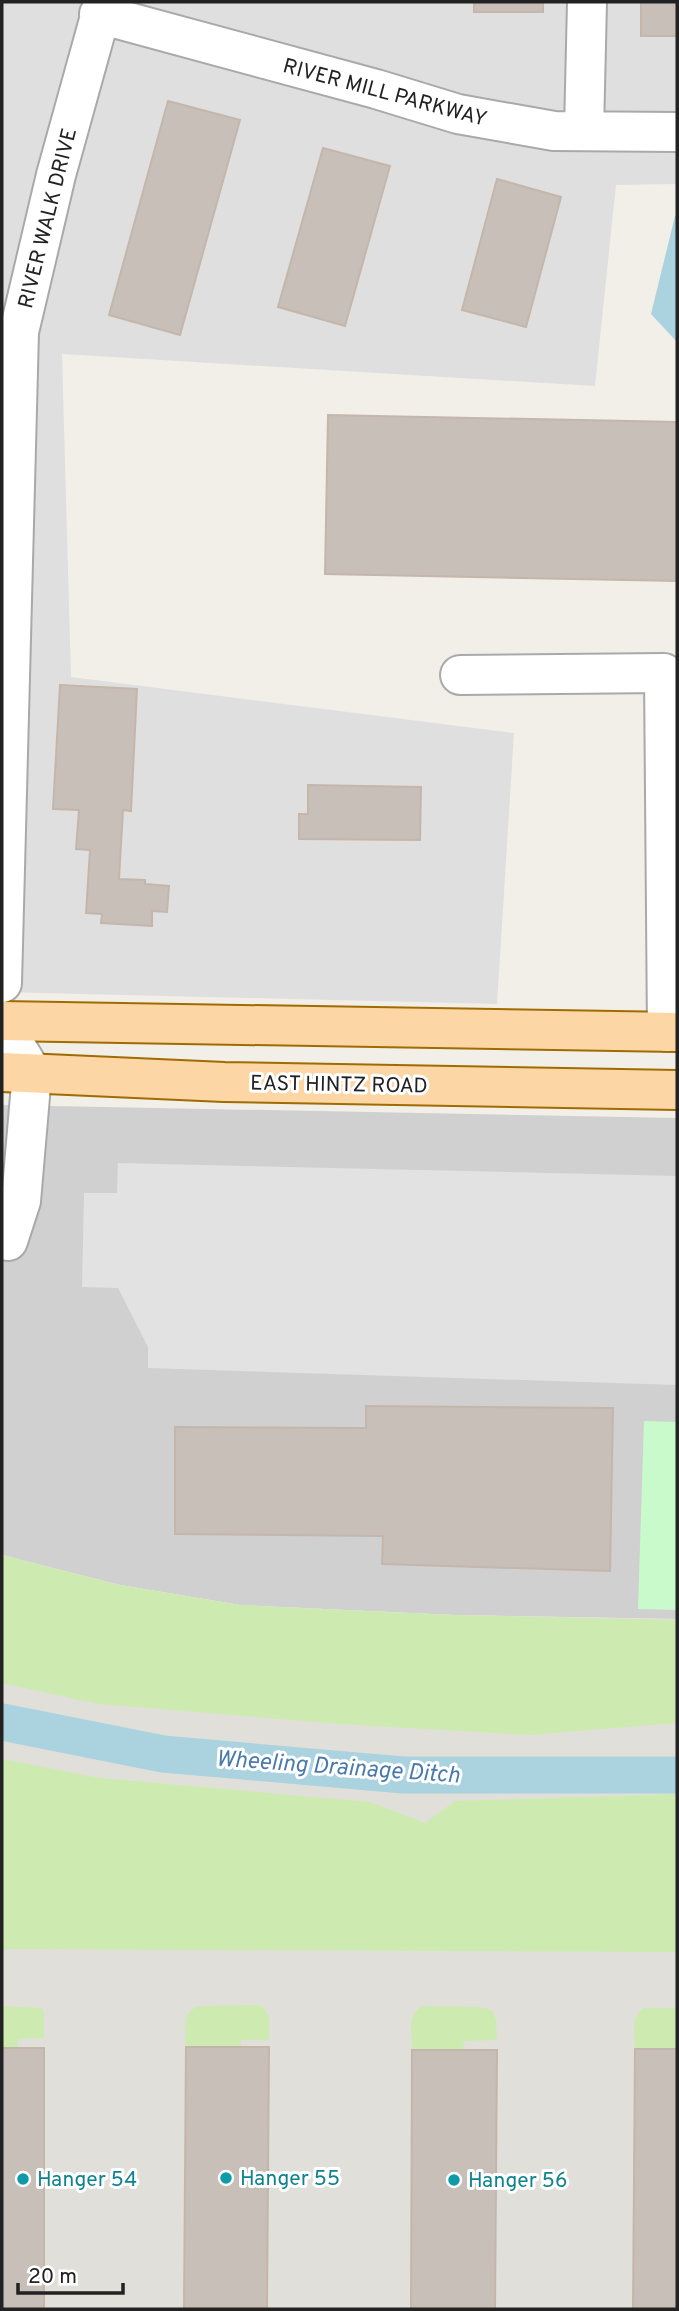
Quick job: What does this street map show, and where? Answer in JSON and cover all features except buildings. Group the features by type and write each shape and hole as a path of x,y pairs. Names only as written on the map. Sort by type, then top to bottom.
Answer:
{"main road":[{"path":"2,1022 672,1032"},
{"name":"EAST HINTZ ROAD","path":"17,1072 224,1082 677,1090"}],"street":[{"path":"584,131 587,2"},
{"name":"RIVER MILL PARKWAY","path":"101,8 458,114 554,131 677,132"},
{"name":"RIVER WALK DRIVE","path":"2,983 19,332 56,175 101,8"},
{"path":"460,675 664,673 672,1032"},
{"path":"2,1022 17,1072 22,1201 8,1241 2,1230"}],"shaded area":[{"path":"2,2 677,2 677,184 616,185 595,386 62,354 71,677 514,733 497,1004 2,992"},
{"path":"2,1105 677,1118 677,1619 454,1615 240,1605 120,1585 2,1555"},
{"path":"118,1163 677,1176 677,1385 148,1368 148,1347 118,1288 82,1287 84,1193 117,1193"},
{"path":"2,1555 120,1585 240,1605 454,1615 677,1619 677,2309 2,2309"}],"green space":[{"path":"644,1421 677,1422 677,1610 638,1609"},
{"path":"2,1555 120,1585 240,1605 454,1615 677,1620 677,1723 529,1735 340,1724 98,1704 2,1683"},
{"path":"2,1759 100,1778 370,1802 425,1823 455,1801 677,1794 677,1952 2,1949"},
{"path":"258,2005 268,2015 269,2040 241,2040 241,2047 186,2047 187,2018 198,2006"},
{"path":"2,2006 42,2008 44,2038 18,2039 18,2048 2,2048"},
{"path":"423,2006 480,2007 491,2010 496,2019 497,2040 464,2041 463,2050 412,2050 412,2019"},
{"path":"644,2008 677,2008 677,2049 635,2049 635,2021"}],"water":[{"path":"677,216 677,342 651,314"}],"waterway":[{"name":"Wheeling Drainage Ditch","path":"2,1722 163,1754 403,1775 677,1775"}],"place":[{"name":"Hanger 55","path":"226,2178"},
{"name":"Hanger 54","path":"23,2179"},
{"name":"Hanger 56","path":"454,2180"}]}
